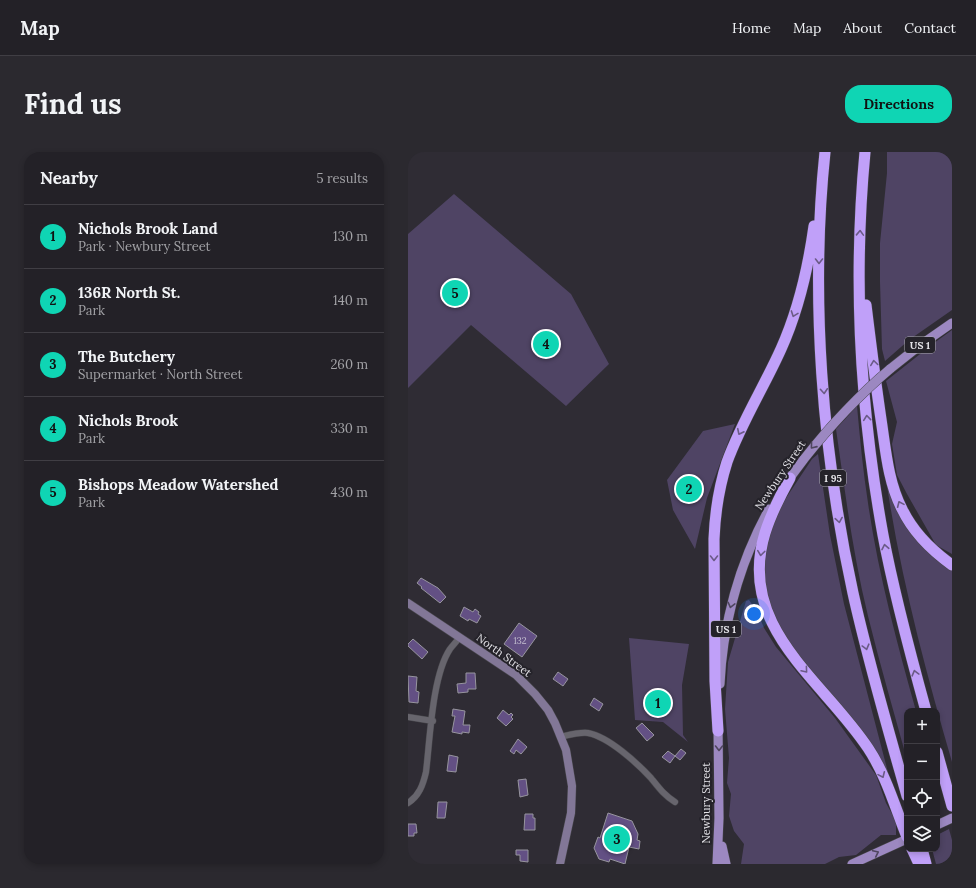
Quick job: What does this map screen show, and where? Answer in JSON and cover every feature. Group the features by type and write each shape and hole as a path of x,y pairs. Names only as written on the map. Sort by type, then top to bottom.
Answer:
{"highway":[{"path":"718,731 715,681 714,540 719,495 724,473 734,445 782,348 800,296 810,252 824,152"},
{"name":"I 95","path":"824,152 820,233 820,316 825,405 832,471 845,554 858,618 904,785"},
{"path":"865,152 860,259 860,316 869,434 879,510 898,608 925,708"},
{"path":"860,259 883,431 894,489 901,508 912,527 932,550 952,565"},
{"path":"790,478 772,512 760,556 761,589 766,611 776,632 789,651 846,719 868,749 886,783 904,836"},
{"path":"940,763 952,806"},
{"path":"913,852 919,864"},
{"path":"923,852 926,864"}],"main road":[{"name":"Newbury Street","path":"717,864 719,818 718,731 722,655 734,592 744,562 757,533 775,500 804,459 844,412 890,369 952,323"},
{"path":"719,818 726,864"},
{"path":"940,824 952,818"},
{"path":"852,864 904,839"}],"street":[{"name":"North Street","path":"408,603 516,675 528,686 548,710 566,750 572,800 571,813 560,864"},
{"path":"408,803 414,799 424,782 437,687 445,658 460,637"},
{"path":"408,717 432,721"},
{"path":"560,737 571,734 587,733 602,738 629,757 650,777 665,795 675,802"}],"shaded area":[{"path":"887,152 952,152 952,310 909,340 885,361 882,349 880,243 887,173"},
{"path":"454,194 571,294 609,364 566,406 471,325 408,388 408,234"},
{"path":"952,330 952,554 936,545 897,475 892,444 897,422 886,381"},
{"path":"857,406 860,443 877,555 895,634 915,708 904,708 904,749 877,652 858,570 836,429"},
{"path":"735,424 707,498 695,549 673,510 667,480 703,431"},
{"path":"818,454 830,535 844,604 890,780 789,644 768,604 764,574 767,542 780,507 812,459"},
{"path":"886,479 894,499 952,569 952,762 940,720 940,708 937,708 914,622 898,551"},
{"path":"749,600 758,613 764,628 776,647 835,718 876,775 886,803 896,821 896,835 881,835 856,855 839,857 825,864 741,864 744,844 734,831 729,816 731,794 727,783 729,758 725,709 728,662 746,601"},
{"path":"629,638 689,644 682,685 683,735 688,742 663,722 635,720"},
{"path":"949,829 952,840 952,864 936,864 933,852 940,852 940,834"}],"building":[{"path":"421,578 438,588 446,597 440,603 417,583"},
{"path":"464,607 473,612 475,609 479,612 478,614 481,616 477,623 469,619 468,621 460,616"},
{"path":"519,623 537,636 522,657 504,644"},
{"path":"413,639 428,652 422,659 408,646"},
{"path":"558,672 568,679 563,686 553,679"},
{"path":"466,673 475,673 476,689 468,689 468,692 458,693 457,684 466,683"},
{"path":"408,676 417,677 416,691 419,692 418,703 409,702"},
{"path":"594,698 603,704 599,711 590,705"},
{"path":"453,709 465,711 463,725 470,725 469,733 462,732 462,734 452,732 455,716 452,716"},
{"path":"503,710 509,715 511,713 513,715 511,717 513,719 506,726 497,718"},
{"path":"642,723 654,735 647,741 636,728"},
{"path":"518,739 527,747 521,754 516,750 514,754 510,751"},
{"path":"681,749 686,753 680,760 675,756"},
{"path":"668,751 675,756 670,763 662,757"},
{"path":"449,755 458,757 456,772 447,771"},
{"path":"526,779 528,795 520,797 518,780"},
{"path":"438,802 447,802 445,818 437,818"},
{"path":"608,813 632,821 638,834 637,840 640,841 639,849 629,847 625,864 610,859 609,862 599,859 594,848 598,837 600,838"},
{"path":"525,814 533,814 533,818 535,818 535,830 524,830"},
{"path":"408,824 416,824 417,833 414,833 414,836 408,836"},
{"path":"516,850 528,850 528,862 520,861 520,855 516,855"}],"place":[{"name":"Bishops Meadow Watershed","path":"455,293"},
{"name":"Nichols Brook","path":"546,344"},
{"name":"136R North St.","path":"689,489"},
{"name":"Nichols Brook Land","path":"658,703"},
{"name":"The Butchery","path":"617,839"}]}
